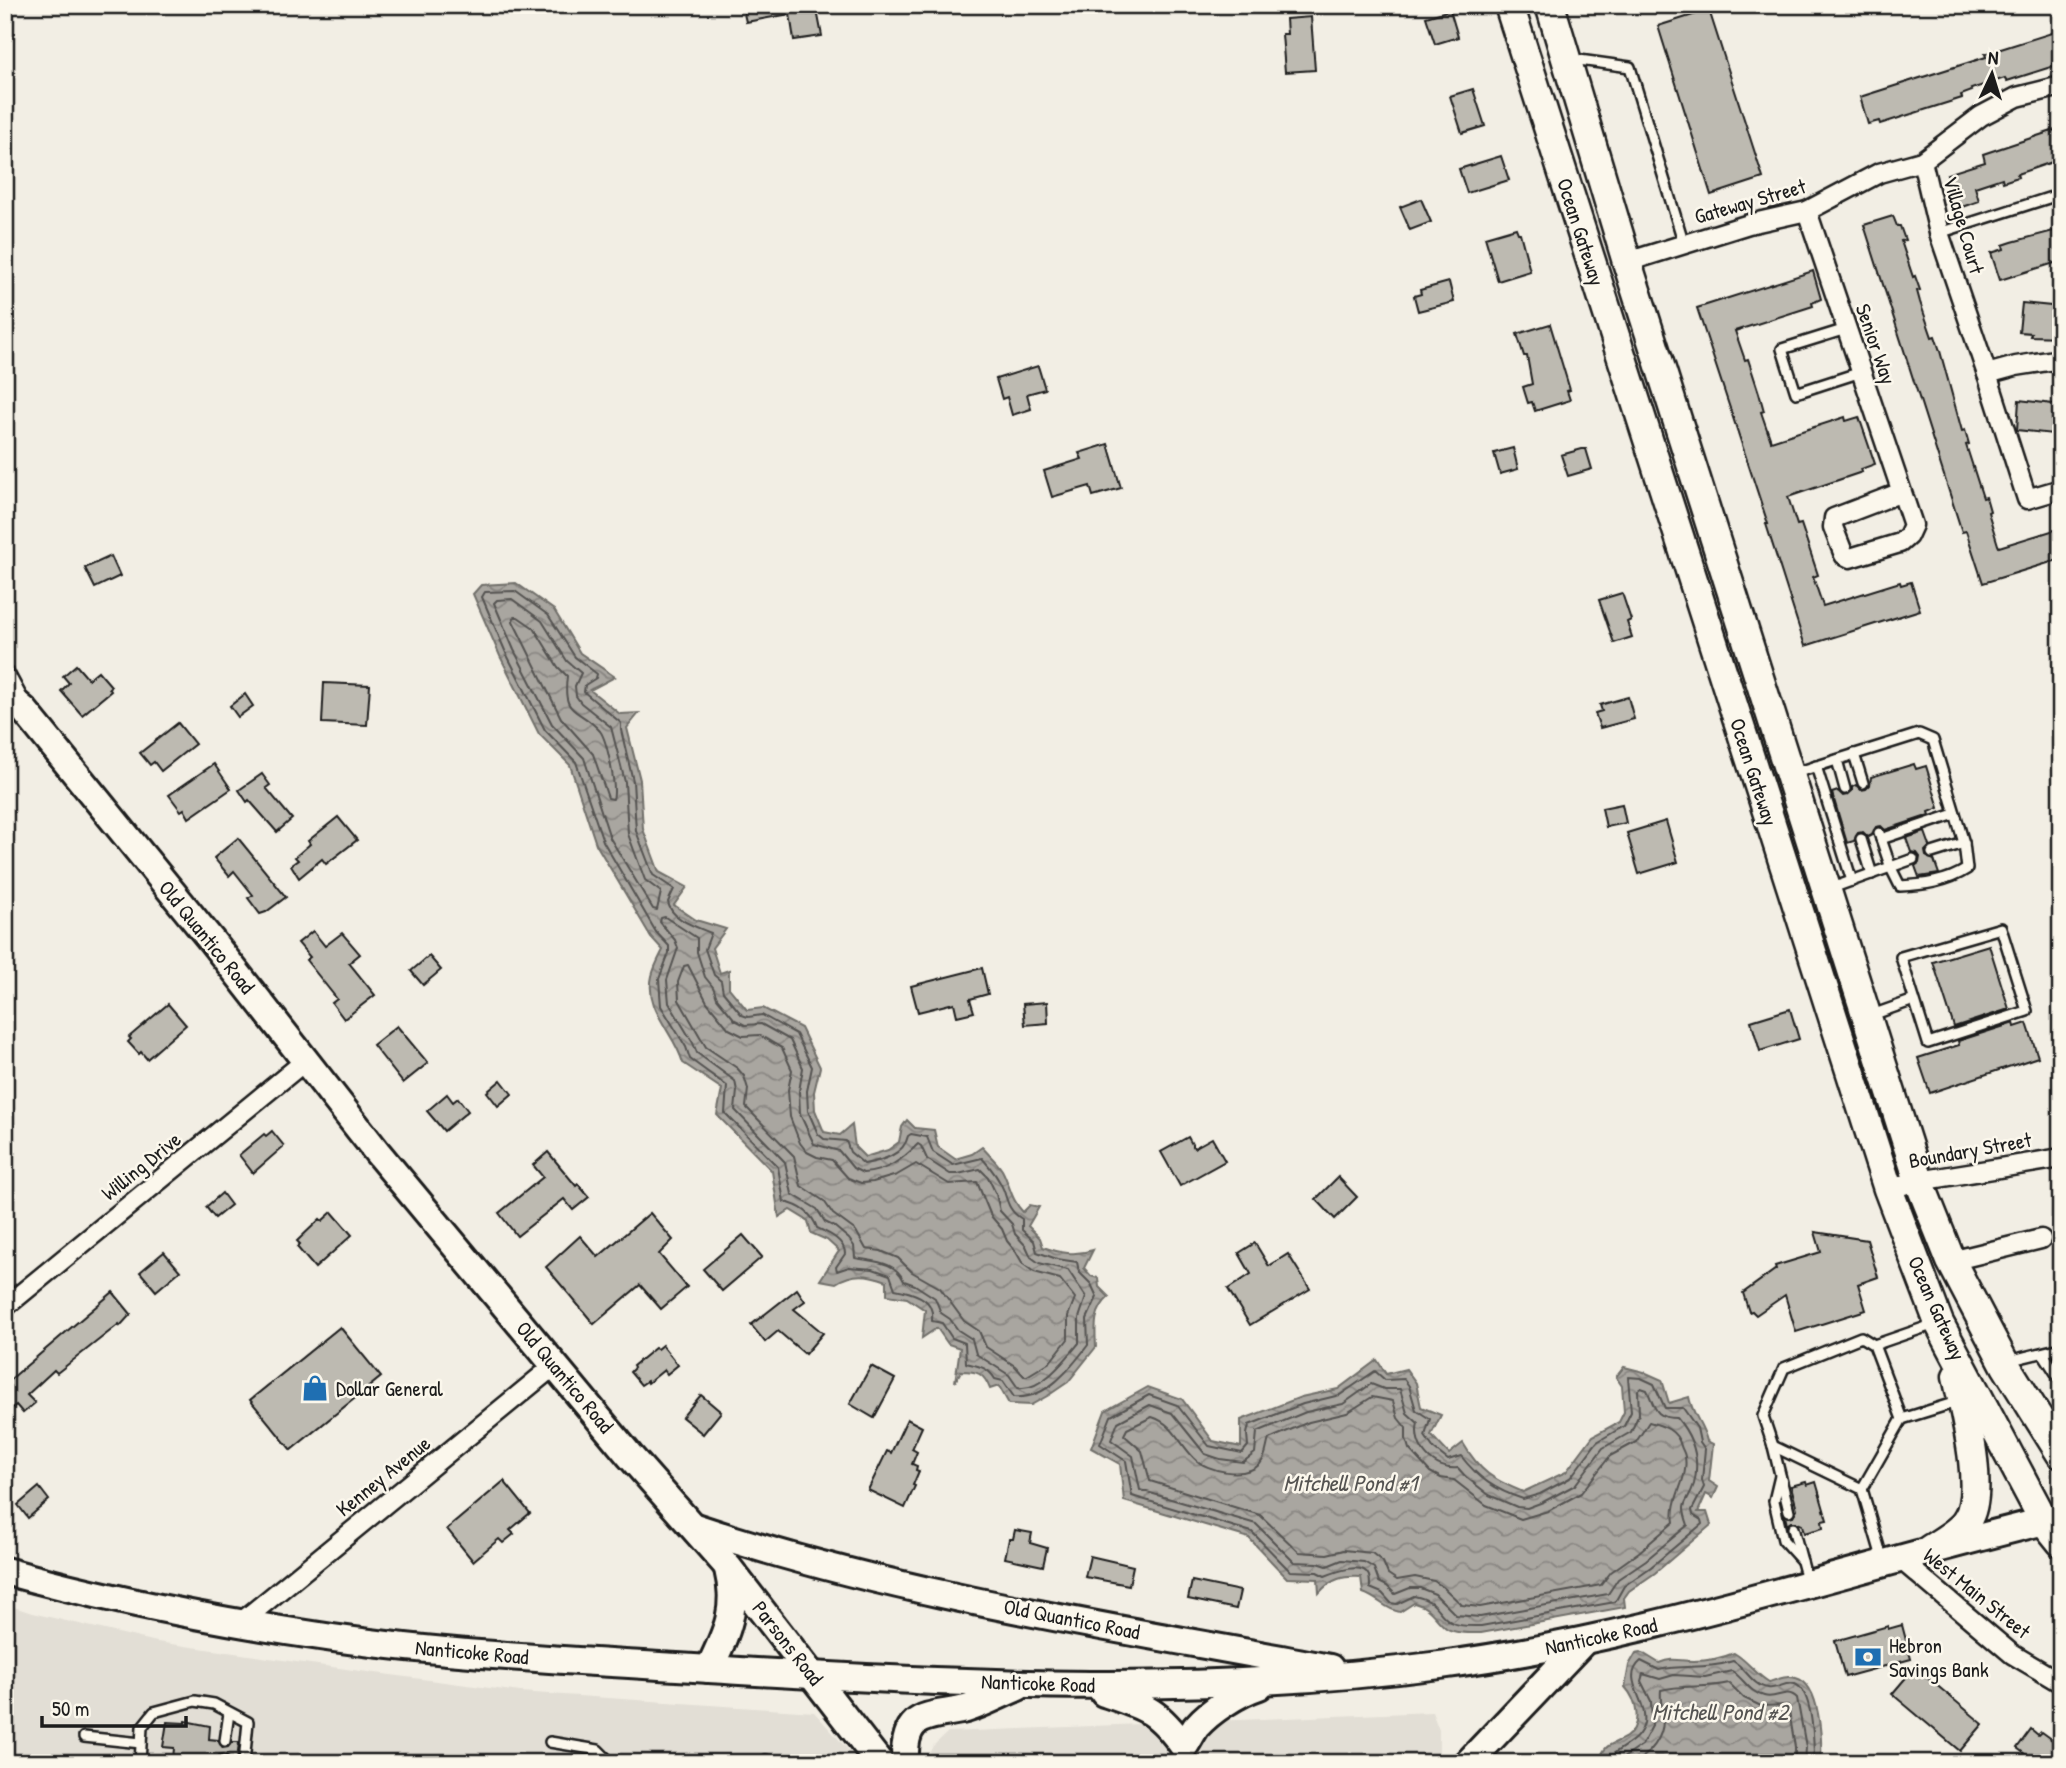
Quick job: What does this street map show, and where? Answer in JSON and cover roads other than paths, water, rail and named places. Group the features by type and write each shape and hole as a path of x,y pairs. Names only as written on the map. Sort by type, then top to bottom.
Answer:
{"main road":[{"name":"Ocean Gateway","path":"1509,5 1888,1189 1945,1333 2055,1527"},
{"name":"Ocean Gateway","path":"1550,5 1627,262 1790,775 1839,885 1867,1017 1919,1181 1951,1261 2004,1362 2054,1438"},
{"name":"Old Quantico Road","path":"14,702 211,940 305,1061 555,1365 693,1527 855,1573 1059,1618 1362,1674"},
{"path":"1929,1550 1967,1522 1975,1503 1976,1485 1962,1400 1945,1333"},
{"name":"Parsons Road","path":"693,1527 813,1675 880,1763"},
{"name":"Nanticoke Road","path":"5,1571 103,1596 240,1623 335,1639 416,1647 509,1656 813,1675 1083,1685 1169,1685 1362,1674 1444,1665 1584,1641 1805,1573 1892,1561 1929,1550 2055,1527"},
{"path":"709,1669 726,1636 731,1614 733,1590 727,1567"},
{"path":"1468,1763 1584,1641"},
{"path":"1083,1685 1142,1705 1166,1722 1185,1751 1197,1727 1218,1710 1244,1691 1276,1681"},
{"path":"905,1763 908,1733 918,1720 941,1712 966,1709 1028,1683"}],"street":[{"name":"Village Court","path":"2061,86 2017,97 1981,116 1922,161 1939,233 2027,499 2061,489"},
{"name":"Gateway Street","path":"1627,262 1748,224 1807,211 1879,173 1922,161"},
{"name":"Senior Way","path":"1807,211 1846,329 1861,372 1902,492 1913,525 1908,536 1900,542 1850,558 1844,555 1833,527 1834,518 1902,492"},
{"path":"1987,373 2061,359"},
{"path":"5,675 14,702"},
{"name":"Willing Drive","path":"5,1307 305,1061"},
{"name":"Boundary Street","path":"1888,1189 1919,1181 2061,1158"},
{"path":"1951,1261 2041,1239"},
{"name":"Kenney Avenue","path":"240,1623 555,1365"},
{"name":"West Main Street","path":"1892,1561 2012,1654 2061,1684"}],"lane":[{"path":"1566,58 1630,67 1684,244"},
{"path":"1939,233 2061,194"},
{"path":"1846,329 1783,349 1796,393 1861,372"},
{"path":"1790,775 1919,734 1933,740 1964,844 1967,869 1924,885 1900,886 1880,836 1955,814"},
{"path":"1854,754 1863,783"},
{"path":"1837,760 1845,789"},
{"path":"1816,766 1839,885 1913,859"},
{"path":"1861,839 1872,874"},
{"path":"1932,853 1964,844"},
{"path":"2001,928 2027,1011 1928,1043 1914,1000 1901,957 2001,928"},
{"path":"1867,1017 1914,1000"},
{"path":"1874,1345 1945,1333"},
{"path":"1789,1511 1763,1416 1784,1368 1861,1337 1874,1345 1902,1419"},
{"path":"2004,1362 2061,1348"},
{"path":"2043,1353 2061,1381"},
{"path":"1862,1489 1902,1419 1962,1400"},
{"path":"1773,1446 1862,1489 1892,1561"},
{"path":"1781,1475 1774,1501 1783,1540 1805,1573"},
{"path":"1793,1528 1805,1573"},
{"path":"140,1763 142,1727 155,1712 195,1701 214,1704 248,1722 244,1763"},
{"path":"225,1741 229,1713"},
{"path":"85,1737 141,1743"},
{"path":"550,1742 598,1750 611,1763"},
{"path":"761,1763 766,1760 773,1763"}],"water":[{"path":"516,583 554,610 580,653 615,677 590,690 620,714 639,713 627,728 640,780 643,829 659,872 687,887 674,905 696,920 726,929 712,948 720,973 729,970 729,988 747,1010 763,1008 801,1028 820,1067 814,1092 815,1110 824,1132 840,1135 852,1125 855,1147 865,1157 888,1150 899,1142 902,1127 907,1120 915,1128 934,1130 938,1147 955,1159 972,1154 982,1147 1002,1170 1013,1197 1023,1212 1030,1205 1039,1207 1028,1226 1040,1238 1043,1247 1068,1253 1093,1250 1084,1268 1091,1276 1098,1278 1099,1287 1109,1297 1098,1314 1095,1327 1096,1347 1068,1382 1049,1395 1031,1405 1009,1404 999,1386 990,1389 985,1379 976,1372 961,1371 955,1382 960,1348 948,1344 937,1328 922,1338 925,1310 907,1298 887,1295 887,1281 861,1275 836,1283 820,1280 839,1251 827,1240 811,1233 808,1221 790,1210 779,1217 772,1171 717,1115 722,1089 683,1063 652,1000 652,976 663,950 651,937 596,844 570,765 539,734 473,594 481,585"},
{"name":"Mitchell Pond #1","path":"1377,1360 1386,1374 1406,1369 1416,1383 1421,1407 1441,1415 1431,1435 1449,1454 1463,1443 1488,1474 1523,1492 1566,1472 1593,1436 1619,1422 1624,1412 1622,1386 1616,1377 1624,1367 1662,1380 1669,1403 1689,1397 1707,1441 1713,1444 1709,1481 1718,1487 1713,1498 1706,1494 1698,1512 1707,1512 1711,1525 1655,1573 1629,1591 1624,1598 1625,1607 1481,1633 1458,1632 1446,1628 1429,1610 1420,1605 1414,1603 1400,1612 1390,1609 1363,1593 1361,1577 1338,1579 1319,1593 1318,1579 1287,1578 1249,1538 1124,1501 1120,1464 1091,1448 1105,1411 1148,1387 1182,1399 1213,1441 1241,1447 1241,1420 1301,1397 1338,1389"},
{"name":"Mitchell Pond #2","path":"1641,1652 1659,1663 1672,1660 1709,1660 1734,1653 1769,1682 1796,1678 1811,1691 1815,1702 1821,1763 1598,1763 1606,1748 1626,1737 1635,1726 1635,1706 1625,1687 1629,1665 1636,1653"}],"place":[{"name":"Dollar General","path":"315,1388"},
{"name":"Hebron Savings Bank","path":"1868,1657"}]}
